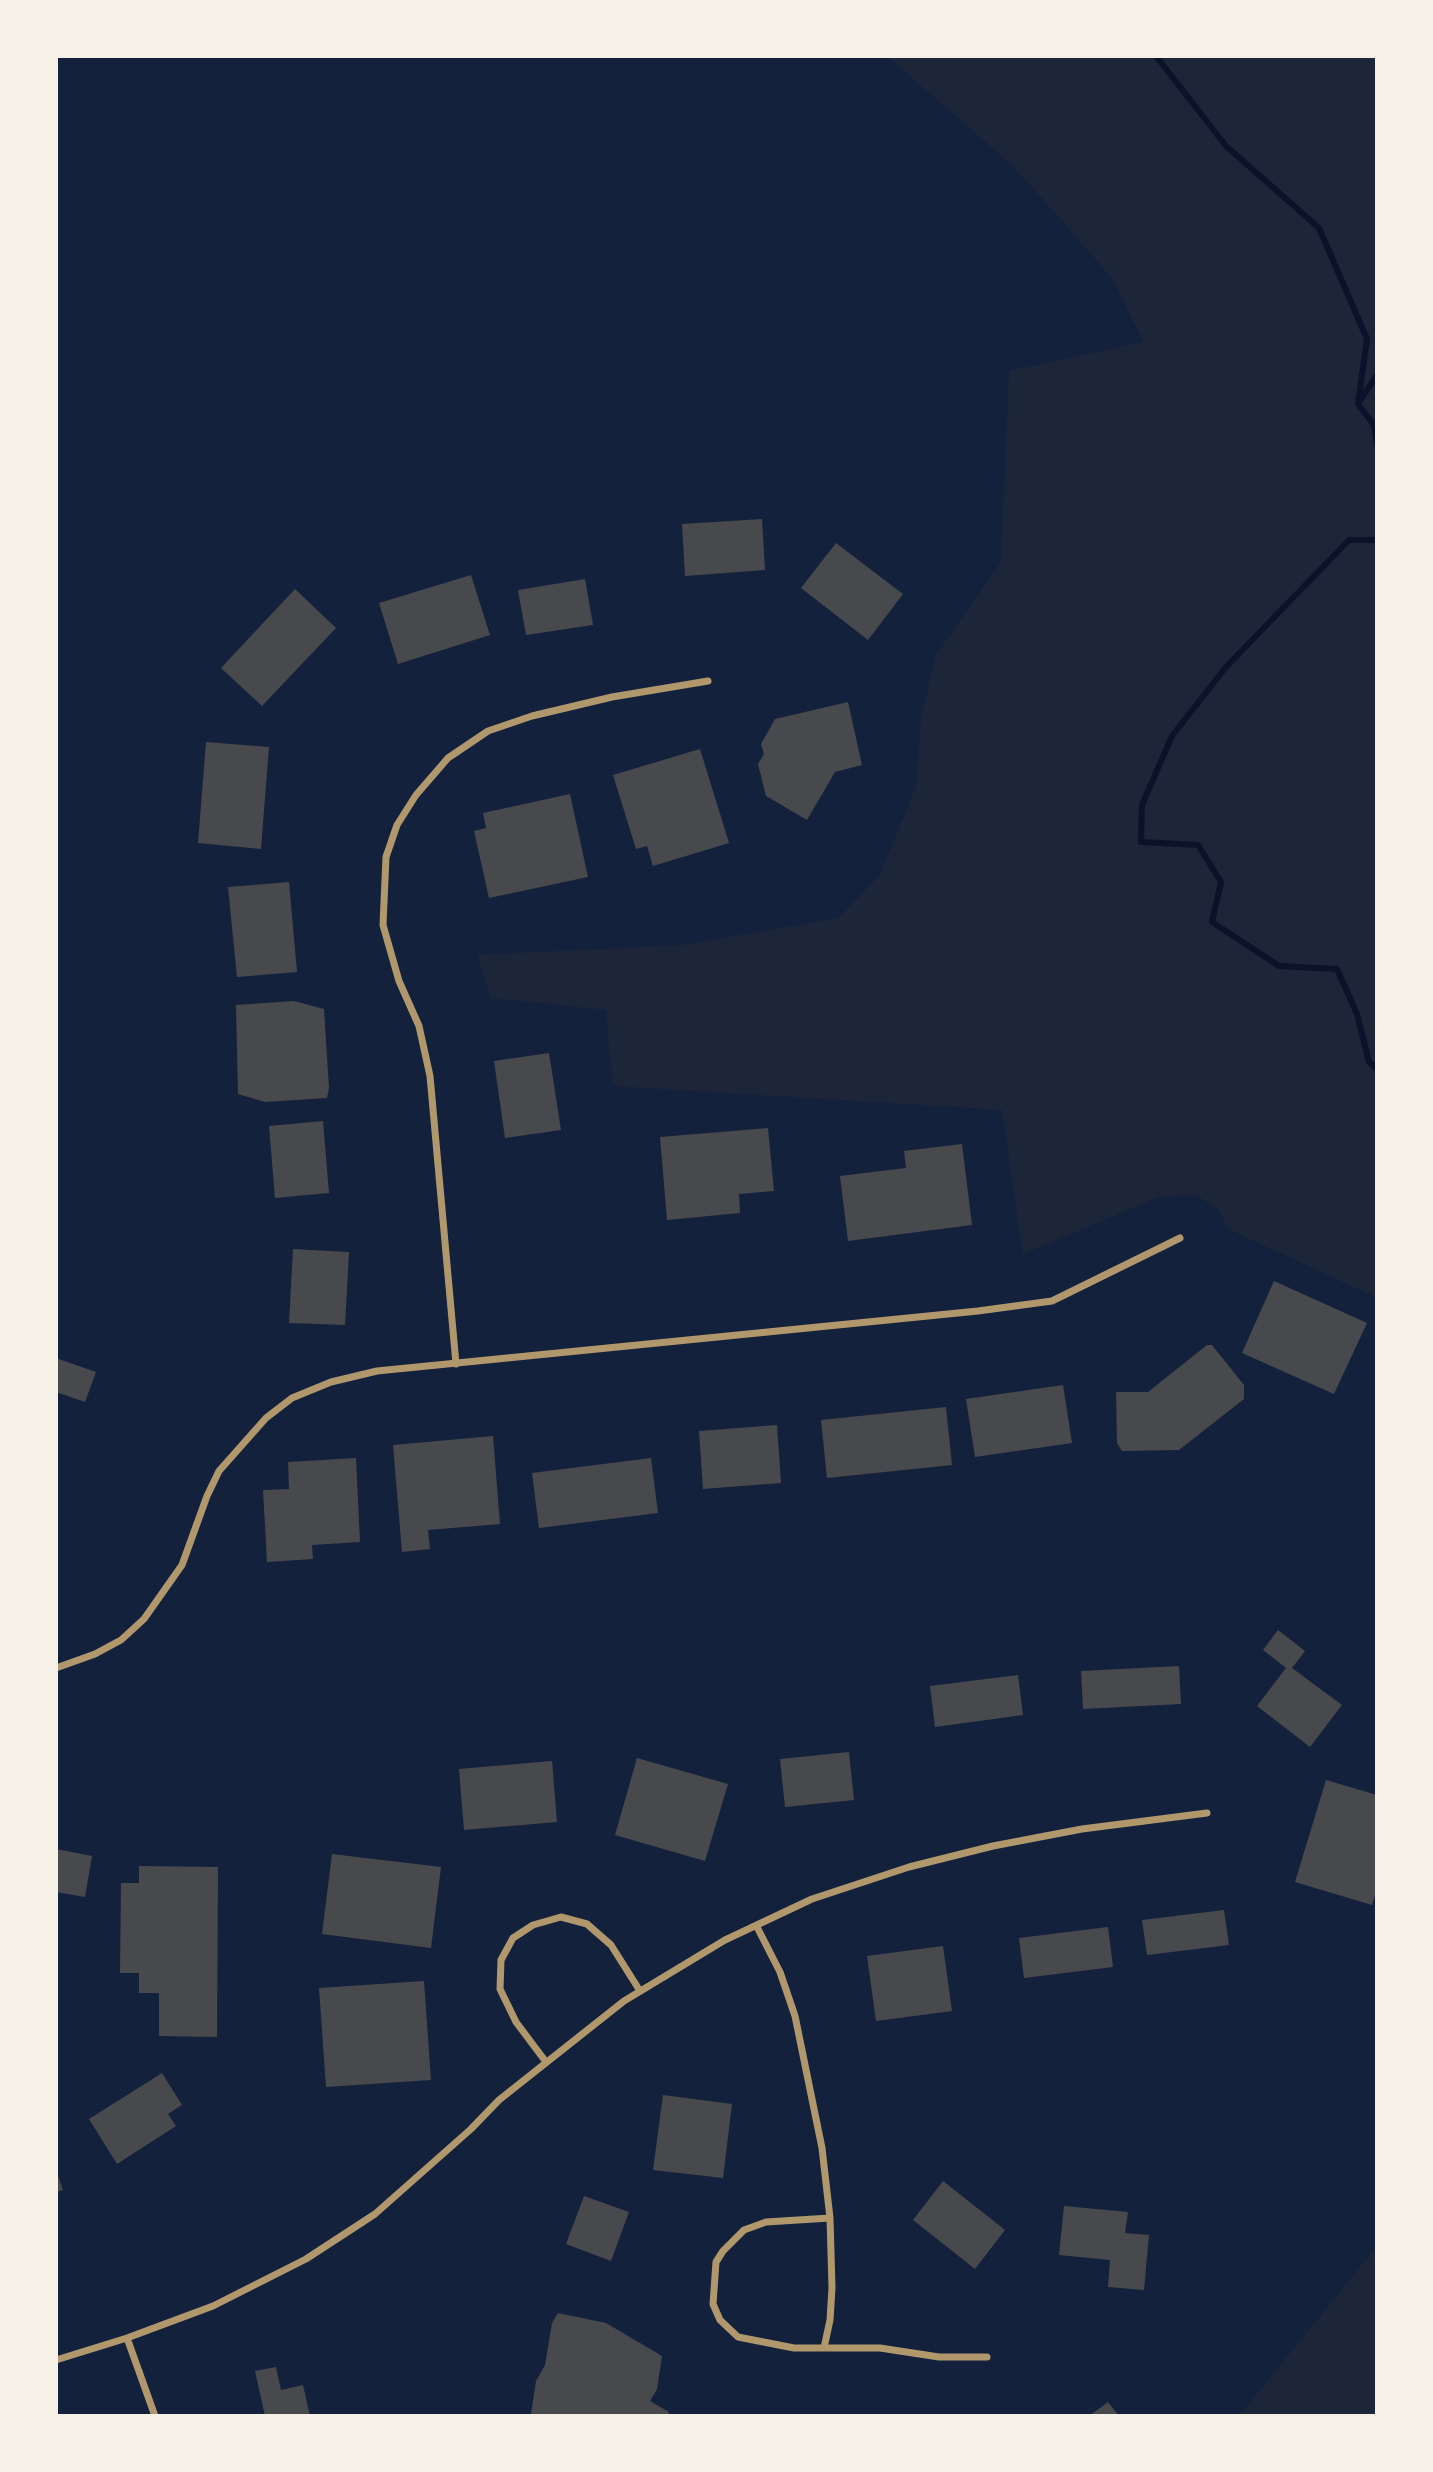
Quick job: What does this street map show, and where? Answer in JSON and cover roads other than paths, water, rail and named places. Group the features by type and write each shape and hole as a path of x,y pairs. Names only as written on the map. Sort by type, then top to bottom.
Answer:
{"street":[{"path":"456,1364 430,1076 419,1026 399,981 383,925 386,857 397,825 416,795 448,758 488,730 532,716 612,697 708,681"},
{"path":"56,1668 112,1645 145,1619 182,1565 219,1471 266,1418 292,1398 331,1382 377,1370 978,1311 1052,1301 1180,1238"},
{"path":"56,2360 127,2339 213,2305 306,2259 375,2214 471,2129 499,2100 546,2062 640,1991 725,1940 812,1899 909,1867 993,1846 1082,1829 1207,1814"},
{"path":"546,2062 516,2022 500,1989 501,1960 513,1938 533,1925 561,1917 587,1924 611,1945 640,1991"},
{"path":"757,1927 780,1972 795,2016 814,2100 830,2218 832,2288 830,2320 824,2348"},
{"path":"830,2218 766,2221 744,2230 716,2262 712,2292 720,2320 738,2337 794,2348 880,2348 939,2357 987,2357"},
{"path":"127,2339 155,2416"}],"waterway":[{"path":"1156,56 1226,146 1319,228 1367,339 1358,404 1374,425 1377,445"},
{"path":"1359,402 1377,375"},
{"path":"1377,540 1349,540 1226,667 1172,736 1142,805 1141,842 1198,845 1221,882 1212,922 1279,966 1337,969 1357,1014 1369,1062 1377,1069"}]}
